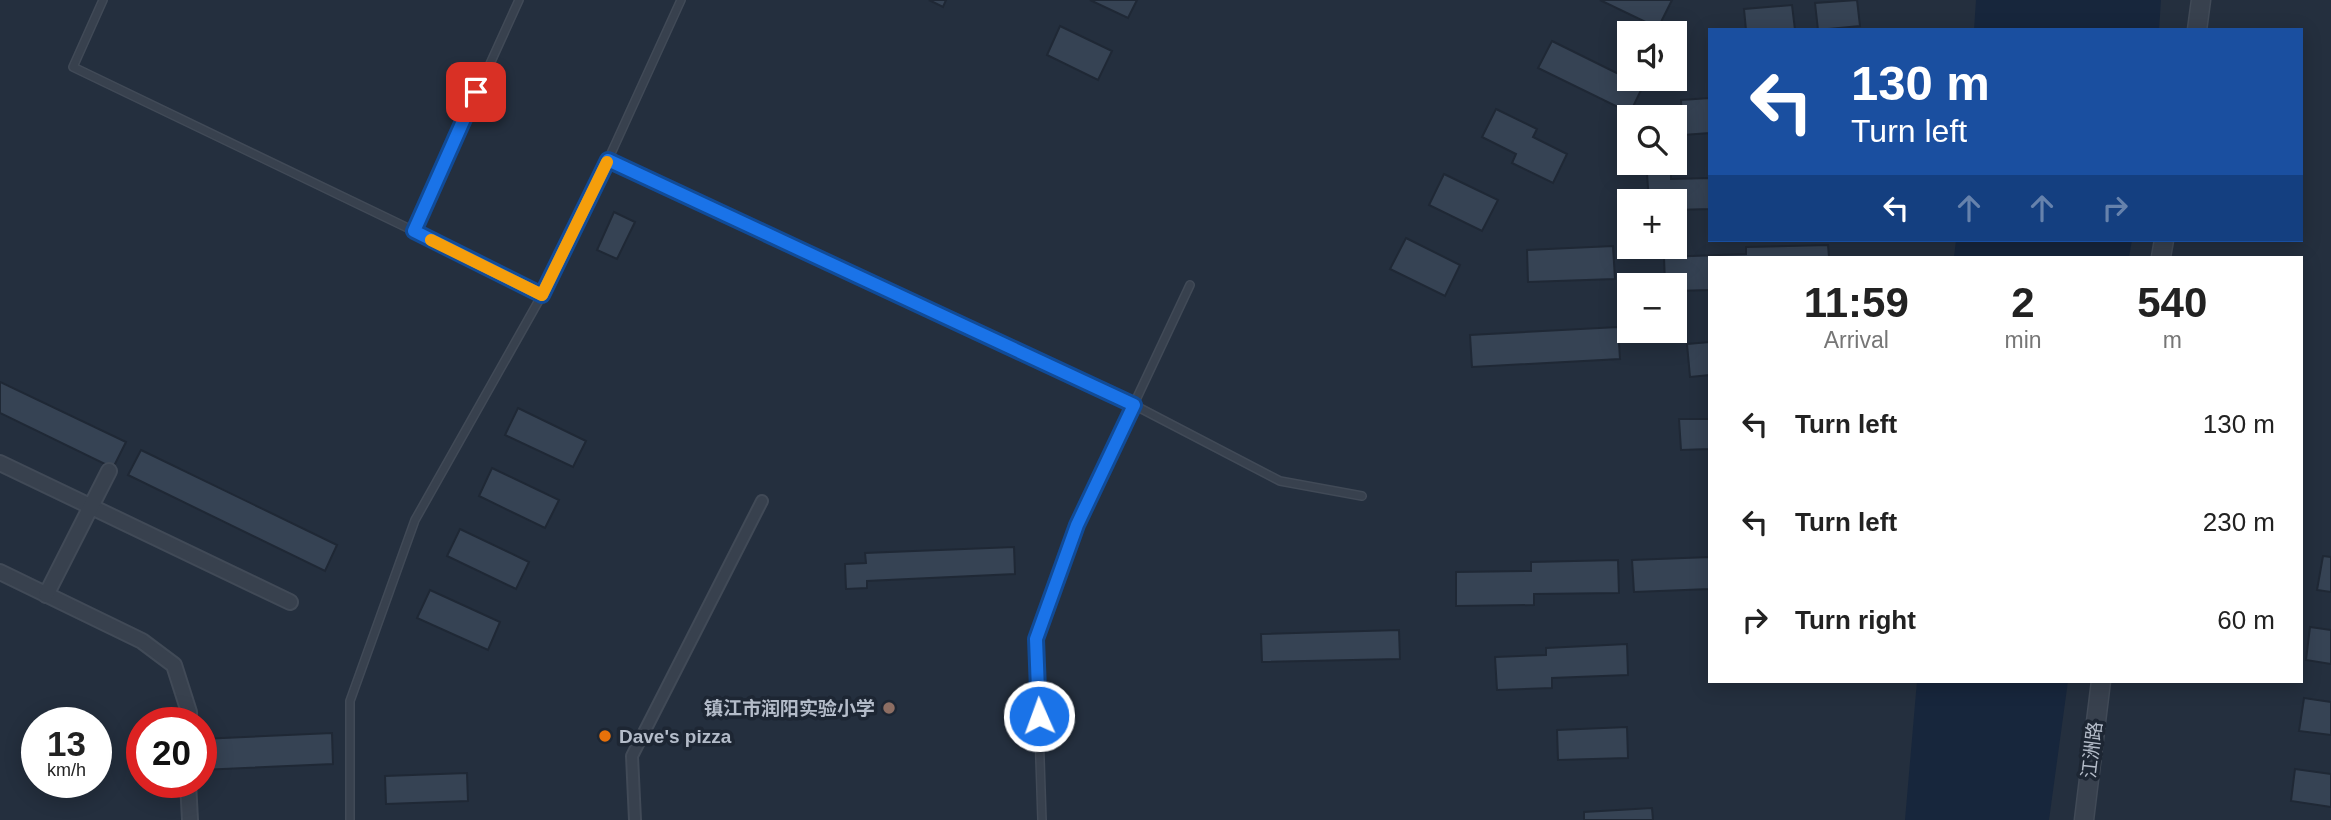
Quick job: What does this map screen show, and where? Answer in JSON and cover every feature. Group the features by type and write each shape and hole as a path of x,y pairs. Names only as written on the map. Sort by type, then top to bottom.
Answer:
{"street":[{"path":"2197,28 2201,0"},
{"path":"0,463 290,602"},
{"path":"46,594 109,471"},
{"path":"635,820 632,756 762,501"},
{"path":"0,572 142,641 174,665 187,707"},
{"name":"江洲路","path":"2084,820 2101,683"},
{"path":"189,798 190,820"}],"lane":[{"path":"103,0 73,67 542,295"},
{"path":"414,231 519,0"},
{"path":"350,820 350,701 415,520 542,295 608,160 681,0"},
{"path":"608,160 1134,405 1280,481 1362,496"},
{"path":"1042,820 1036,639 1077,525 1190,285"}],"water":[{"path":"1976,0 2161,0 2159,28 1974,28"},
{"path":"1956,242 2132,242 2129,256 1954,256"},
{"path":"1917,683 2068,683 2049,820 1905,820"}],"building":[{"path":"929,0 946,0 943,7"},
{"path":"1090,0 1137,0 1128,18"},
{"path":"1600,0 1672,0 1662,21 1644,21"},
{"path":"1857,0 1860,26 1818,28 1815,3"},
{"path":"1792,5 1795,28 1746,28 1744,9"},
{"path":"1060,26 1112,51 1098,80 1047,55"},
{"path":"1552,41 1617,73 1617,91 1641,91 1634,105 1617,107 1538,68"},
{"path":"1708,98 1708,133 1687,135 1687,105 1681,105 1681,100"},
{"path":"1496,109 1537,129 1533,137 1567,154 1553,183 1512,163 1516,154 1482,137"},
{"path":"1444,174 1498,200 1482,231 1429,205"},
{"path":"1647,175 1671,175 1671,179 1708,178 1708,209 1687,210 1687,189 1648,189"},
{"path":"614,212 635,222 617,259 597,250"},
{"path":"1406,238 1460,265 1445,296 1390,269"},
{"path":"1828,245 1829,256 1708,256 1708,290 1687,291 1687,273 1665,273 1664,259 1687,259 1687,256 1746,254 1746,247"},
{"path":"1613,246 1615,279 1528,282 1527,250"},
{"path":"1617,327 1620,359 1472,367 1470,335"},
{"path":"1708,342 1708,375 1690,377 1687,344"},
{"path":"0,382 126,442 113,468 0,413"},
{"path":"518,408 586,441 573,467 505,435"},
{"path":"1679,419 1708,419 1708,449 1681,450"},
{"path":"141,450 337,545 325,571 128,475"},
{"path":"492,468 559,500 545,528 479,496"},
{"path":"460,529 529,562 516,589 447,556"},
{"path":"1014,547 1015,574 867,581 867,588 846,589 845,564 866,563 865,553"},
{"path":"2323,556 2331,557 2331,592 2317,590"},
{"path":"1708,557 1708,589 1634,592 1632,560"},
{"path":"1618,560 1619,593 1534,594 1534,605 1456,606 1456,572 1531,571 1531,562"},
{"path":"430,590 500,622 488,650 417,618"},
{"path":"2310,627 2331,630 2331,664 2306,660"},
{"path":"1399,630 1400,659 1262,662 1261,634"},
{"path":"1627,644 1628,675 1552,678 1552,688 1497,690 1495,657 1546,655 1546,648"},
{"path":"2304,698 2331,702 2331,735 2299,731"},
{"path":"1627,727 1628,758 1558,760 1557,730"},
{"path":"332,733 333,764 217,769 217,738"},
{"path":"2295,769 2331,774 2331,807 2291,801"},
{"path":"467,773 468,801 386,804 385,776"},
{"path":"1652,808 1653,820 1584,820 1584,812"}],"slow traffic":[{"path":"431,240 542,295 607,162"}],"place":[{"name":"镇江市润阳实验小学","path":"889,708"},
{"name":"Dave's pizza","path":"605,736"}],"route":[{"path":"476,92 414,231 542,295 608,160 1134,405 1077,525 1036,639 1039,716"}]}
